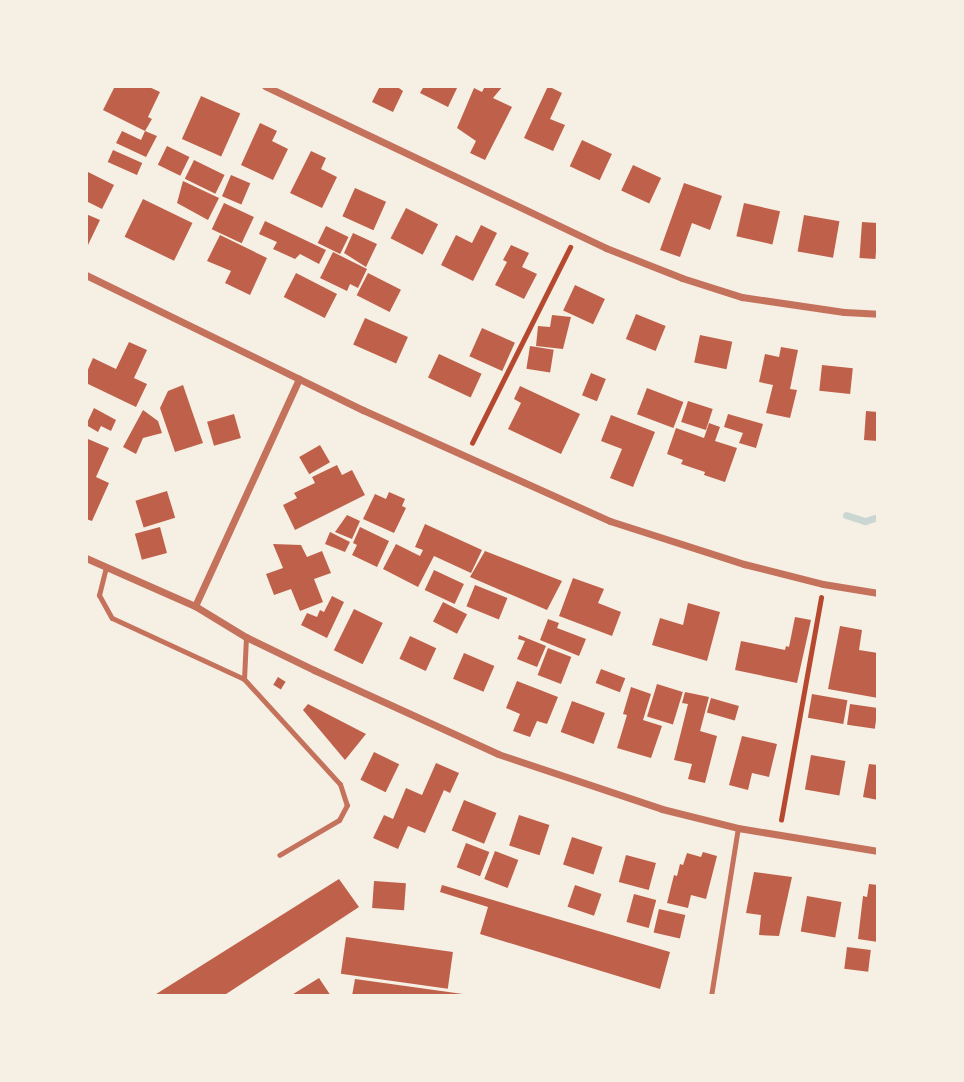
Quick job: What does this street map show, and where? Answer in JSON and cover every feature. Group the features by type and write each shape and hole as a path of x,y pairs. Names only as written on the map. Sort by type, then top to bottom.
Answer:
{"street":[{"path":"265,86 606,248 682,278 754,299 844,313 878,314"},
{"path":"86,275 551,497 657,538 823,584 878,593"},
{"path":"195,606 299,379"},
{"path":"86,558 195,606 246,637 498,754 662,809 738,828 878,851"}],"lane":[{"path":"106,568 99,595 112,618 244,679 340,784 347,805 339,820 279,855"},
{"path":"244,679 246,637"},
{"path":"711,996 738,828"}],"path":[{"path":"465,457 566,254"},
{"path":"778,835 823,584"}],"building":[{"path":"115,86 147,86 160,92 148,117 152,119 145,131 103,110"},
{"path":"380,86 396,86 403,91 393,112 372,102"},
{"path":"424,86 458,86 448,107 420,93"},
{"path":"485,86 503,86 493,98 512,107 485,160 470,153 476,141 457,128 474,88 482,92"},
{"path":"548,86 562,93 550,119 565,125 553,151 524,138"},
{"path":"201,96 240,113 221,156 182,139"},
{"path":"260,123 277,131 272,141 288,149 273,180 241,165"},
{"path":"122,131 141,140 145,131 157,136 146,157 116,143"},
{"path":"582,140 612,154 600,180 570,166"},
{"path":"167,146 189,157 180,176 158,165"},
{"path":"113,150 142,163 137,175 108,162"},
{"path":"311,151 326,158 321,169 337,177 322,208 290,193"},
{"path":"194,160 225,175 215,194 185,179"},
{"path":"633,165 661,178 649,203 621,190"},
{"path":"86,171 114,185 102,209 86,201"},
{"path":"231,175 250,183 241,204 222,196"},
{"path":"183,181 219,198 208,220 177,203"},
{"path":"684,183 722,196 710,230 692,223 680,257 660,250"},
{"path":"355,188 386,202 373,230 342,216"},
{"path":"143,199 192,223 174,261 125,237"},
{"path":"224,203 254,217 242,243 212,229"},
{"path":"744,203 780,211 772,244 736,236"},
{"path":"406,208 438,224 423,255 391,238"},
{"path":"86,214 100,220 88,245 86,244"},
{"path":"804,215 839,221 833,258 798,251"},
{"path":"265,221 326,250 319,264 300,254 295,259 273,249 277,242 259,234"},
{"path":"862,222 878,223 875,259 859,258"},
{"path":"481,225 497,233 473,281 441,265 456,235 472,243"},
{"path":"326,226 348,237 340,254 318,243"},
{"path":"353,233 377,244 366,267 344,253"},
{"path":"220,235 267,258 250,295 225,283 231,271 207,261"},
{"path":"511,245 529,253 522,267 537,274 524,299 495,285 507,262 503,260"},
{"path":"333,252 367,269 358,288 350,284 347,291 320,278"},
{"path":"296,273 337,294 325,318 284,297"},
{"path":"368,273 401,290 390,312 357,295"},
{"path":"575,285 605,299 593,324 563,310"},
{"path":"636,314 666,326 656,351 626,339"},
{"path":"552,315 571,317 563,349 536,346 538,326 550,327"},
{"path":"365,318 408,337 396,364 353,344"},
{"path":"482,328 515,343 502,371 469,356"},
{"path":"700,335 732,342 726,369 694,362"},
{"path":"129,342 147,350 134,378 147,384 136,407 86,383 86,374 93,358 116,369"},
{"path":"530,346 554,350 550,372 526,369"},
{"path":"781,347 798,350 790,389 797,390 790,418 766,413 773,385 759,382 765,354 779,357"},
{"path":"439,354 482,374 471,397 428,378"},
{"path":"822,365 853,368 850,394 819,391"},
{"path":"591,373 606,379 597,401 582,395"},
{"path":"183,385 203,443 175,452 160,408 168,391"},
{"path":"520,386 580,414 561,454 508,429 521,403 514,399"},
{"path":"647,388 683,402 673,428 637,414"},
{"path":"688,401 713,409 706,430 681,422"},
{"path":"94,408 116,420 111,431 101,426 98,432 86,425"},
{"path":"143,410 158,421 162,433 143,438 136,454 123,447"},
{"path":"866,411 878,412 878,441 864,440"},
{"path":"234,414 241,438 214,446 207,422"},
{"path":"728,414 763,424 756,448 739,443 743,433 724,427"},
{"path":"611,415 655,432 633,487 610,478 622,449 601,441"},
{"path":"709,423 720,427 715,441 737,448 725,482 681,464 683,460 667,454 676,428 704,438"},
{"path":"88,439 109,448 96,477 109,483 92,521 86,519"},
{"path":"320,445 330,462 309,474 299,457"},
{"path":"337,465 342,475 352,470 365,495 295,530 283,505 297,498 294,493 315,483 312,477"},
{"path":"167,491 175,518 144,527 135,501"},
{"path":"389,492 405,499 402,506 406,508 394,533 363,519 375,494 386,499"},
{"path":"347,515 360,521 352,539 335,532"},
{"path":"425,524 482,550 471,573 434,556 418,587 383,569 396,544 420,556 423,550 415,547"},
{"path":"160,527 167,553 142,560 135,534"},
{"path":"360,527 389,541 377,567 352,555 357,545 353,543"},
{"path":"330,532 350,542 345,552 325,544"},
{"path":"273,544 301,545 307,557 322,551 331,573 314,579 323,602 300,611 291,589 274,595 266,574 283,568"},
{"path":"485,551 562,581 547,610 470,577"},
{"path":"434,570 464,584 455,604 425,590"},
{"path":"573,578 604,589 598,603 621,612 612,636 559,616"},
{"path":"475,585 507,598 499,619 466,606"},
{"path":"332,596 344,602 327,638 301,625 307,613 317,617 320,610 324,612"},
{"path":"443,602 467,614 457,634 433,622"},
{"path":"688,603 720,612 707,661 652,645 660,618 683,625"},
{"path":"354,609 383,623 363,664 334,650"},
{"path":"795,617 811,620 797,683 735,670 741,641 785,650 786,646 789,647"},
{"path":"548,619 559,623 557,628 586,639 579,656 540,640"},
{"path":"840,626 862,630 859,650 878,653 878,698 828,689"},
{"path":"519,635 546,646 537,667 517,659 525,641 518,639"},
{"path":"410,636 436,648 426,671 399,659"},
{"path":"548,648 571,657 561,684 538,675"},
{"path":"464,653 494,666 483,692 453,679"},
{"path":"601,669 625,678 620,692 596,683"},
{"path":"278,677 286,682 281,689 273,685"},
{"path":"517,681 558,697 547,724 537,721 530,737 513,731 520,714 506,708"},
{"path":"657,684 683,692 673,724 647,717"},
{"path":"631,687 651,694 643,720 662,726 651,758 617,748 627,715 623,714"},
{"path":"685,692 709,697 700,731 717,736 705,783 688,779 692,764 674,760 688,704 682,703"},
{"path":"812,694 847,700 843,724 808,718"},
{"path":"711,698 739,706 735,720 707,712"},
{"path":"572,701 605,713 594,744 561,732"},
{"path":"308,704 366,734 345,760 303,710"},
{"path":"850,704 878,708 875,729 847,725"},
{"path":"742,736 777,744 769,777 752,773 748,790 729,785"},
{"path":"374,752 399,764 386,792 360,780"},
{"path":"811,755 845,761 839,796 805,789"},
{"path":"436,763 459,773 450,793 444,790 425,833 408,826 398,849 373,838 384,815 393,819 406,788 422,795"},
{"path":"869,764 878,765 878,800 863,797"},
{"path":"464,800 496,813 484,844 452,831"},
{"path":"519,815 549,825 540,855 509,845"},
{"path":"572,837 602,847 593,874 563,865"},
{"path":"466,843 489,852 480,876 457,867"},
{"path":"495,851 518,860 508,888 484,879"},
{"path":"703,852 717,856 706,899 691,895 688,908 667,903 674,875 677,876 687,853 701,857"},
{"path":"626,855 656,863 649,890 619,882"},
{"path":"754,872 792,877 779,936 759,935 761,915 746,913"},
{"path":"339,879 359,907 223,996 153,996"},
{"path":"374,881 406,883 404,910 372,908"},
{"path":"869,884 878,885 878,942 858,939 863,896 867,897"},
{"path":"442,885 670,952 660,989 480,934 488,907 440,892"},
{"path":"575,885 601,894 594,916 568,907"},
{"path":"634,894 656,900 649,928 626,922"},
{"path":"807,896 841,902 835,938 801,931"},
{"path":"659,909 685,915 680,938 654,932"},
{"path":"346,937 453,952 448,989 341,974"},
{"path":"847,947 871,950 868,972 844,969"},
{"path":"319,978 331,996 290,996"},
{"path":"355,979 470,995 352,996"}],"waterway":[{"path":"846,515 865,521 878,517"}]}
